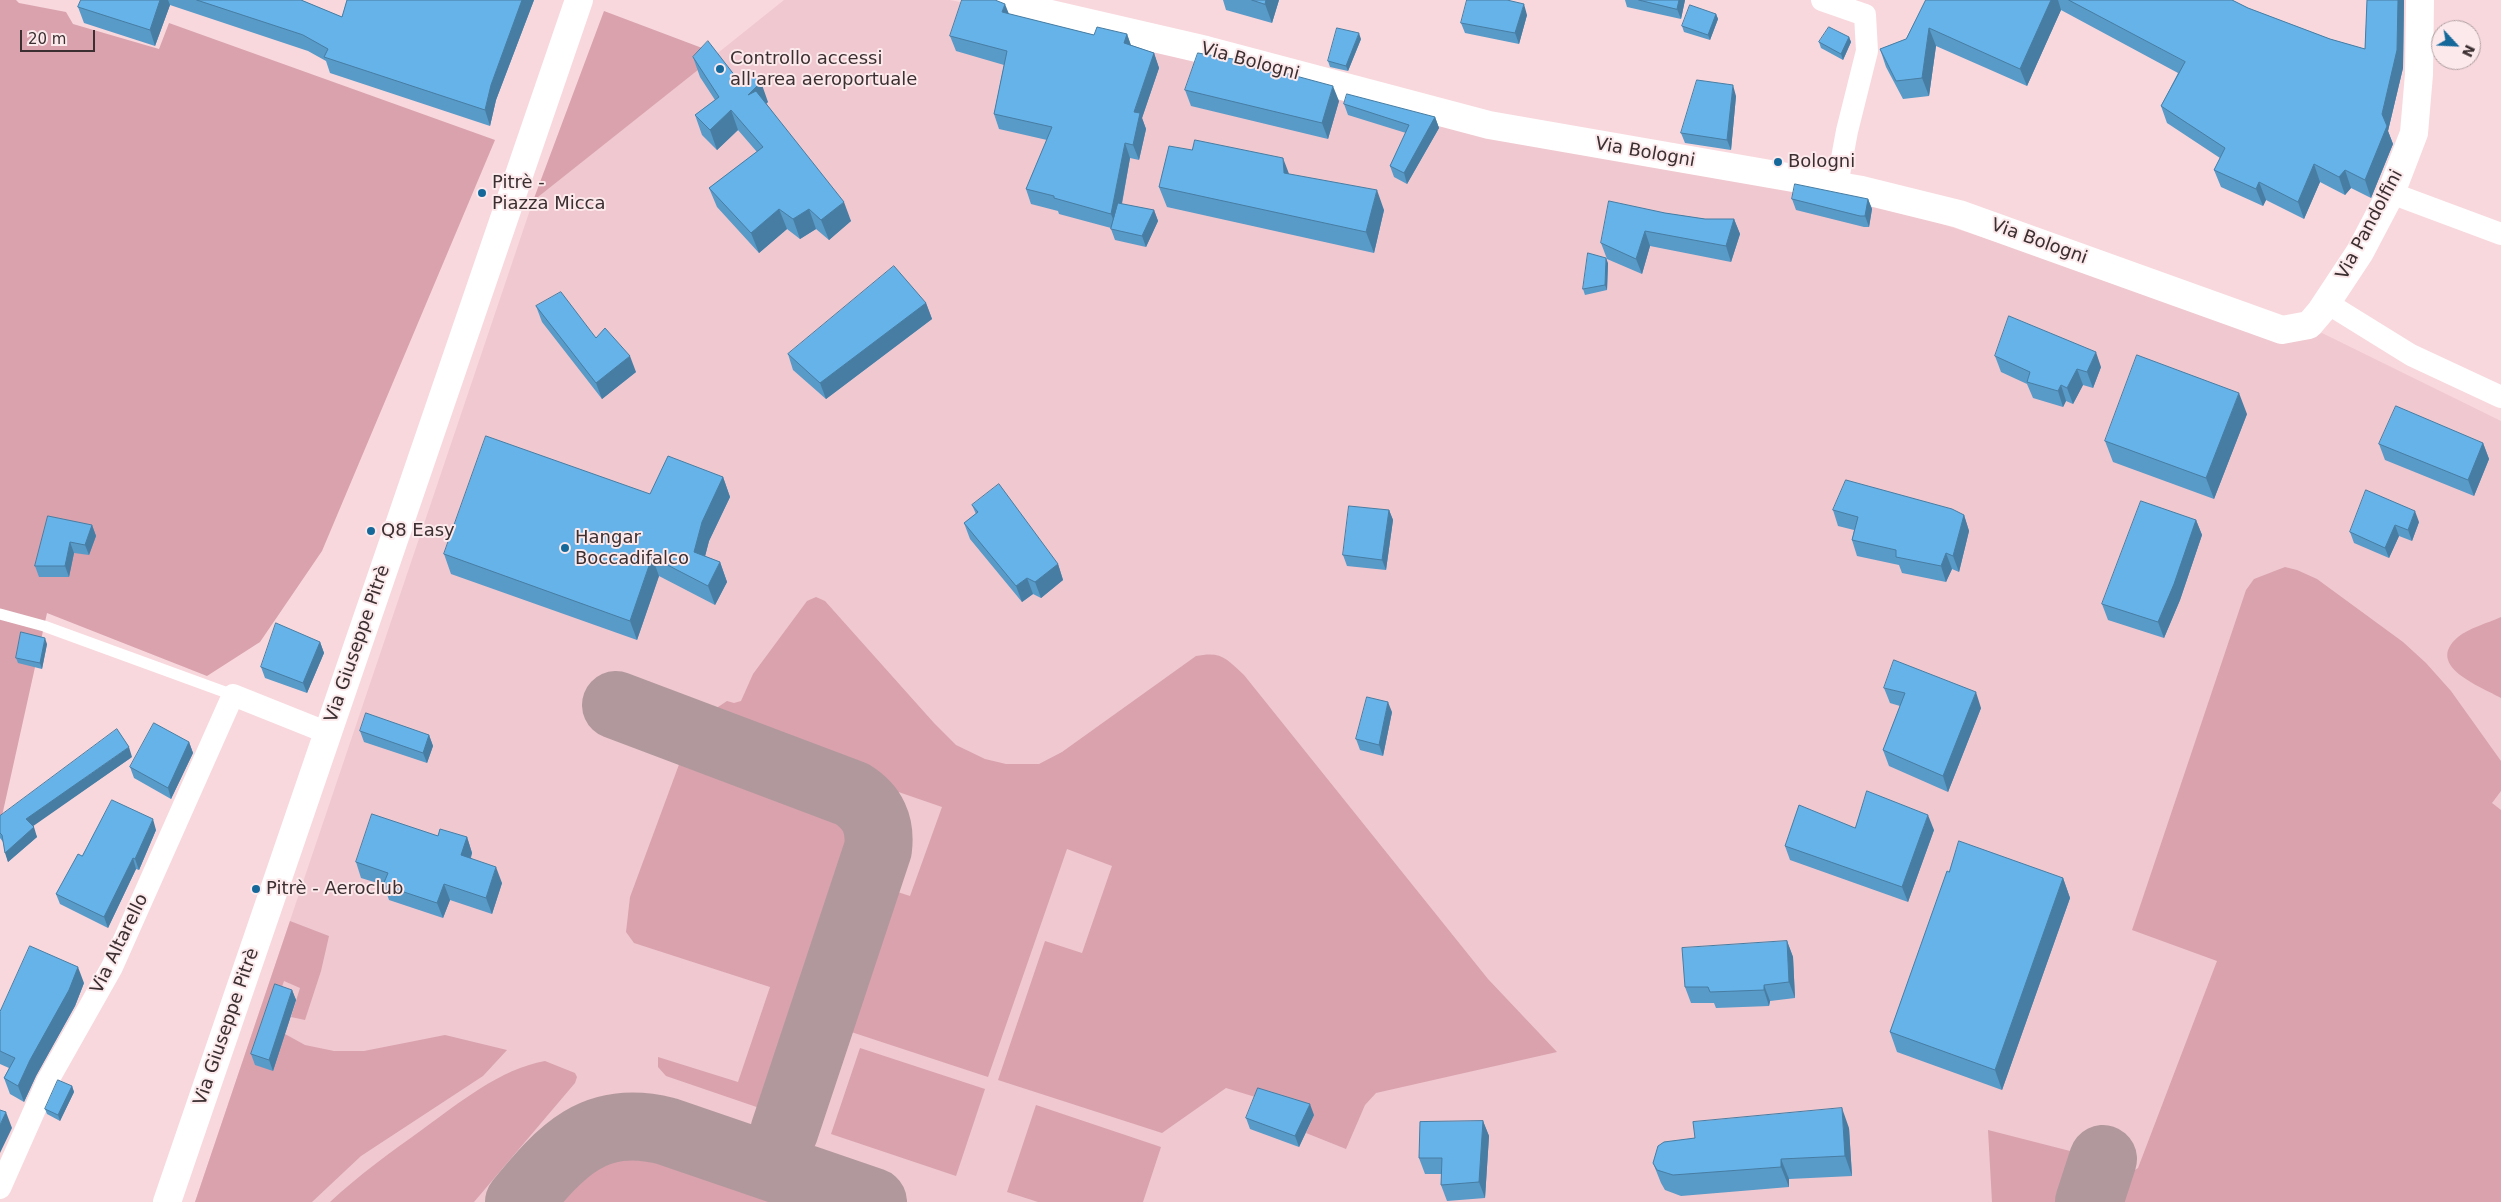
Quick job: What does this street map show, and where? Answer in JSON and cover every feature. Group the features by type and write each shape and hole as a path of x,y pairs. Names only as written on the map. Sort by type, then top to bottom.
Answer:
{"street":[{"name":"Via Giuseppe Pitrè","path":"168,1202 579,0"},
{"name":"Via Bologni","path":"1000,0 1042,12 1206,50 1490,124 1837,185 1959,214 2282,330"},
{"path":"1822,0 1865,15 1867,51 1847,131 1837,185"},
{"name":"Via Pandolfini","path":"2282,330 2310,325 2327,303 2360,252 2391,193 2414,133 2419,74 2420,0"},
{"path":"2391,193 2501,234"},
{"path":"2327,303 2411,355 2501,397"},
{"path":"232,695 328,733"},
{"name":"Via Altarello","path":"0,1188 47,1082 112,967 232,695"}],"lane":[{"path":"0,614 44,626 232,695"}],"shaded area":[{"path":"0,0 16,0 19,3 66,12 73,24 159,49 169,23 495,140 322,551 260,642 207,676 47,613 0,825"},
{"path":"784,0 950,0 1048,20 1909,213 2175,301 2286,343 2322,333 2501,421 2501,1202 195,1202 533,201"},
{"path":"604,11 718,54 533,201"},
{"path":"2285,567 2317,579 2403,642 2426,663 2451,691 2501,761 2501,791 2492,803 2501,810 2501,1202 2119,1202 2126,1176 2138,1168 2217,961 2132,930 2246,590 2254,579"},
{"path":"816,597 825,601 956,745 985,759 1006,764 1039,764 1062,752 1196,656 1212,654 1223,657 1244,675 1488,979 1557,1052 1376,1093 1365,1105 1346,1149 1306,1133 1314,1115 1226,1088 1162,1133 998,1080 1045,941 1082,953 1112,866 1067,849 988,1077 833,1026 879,886 910,896 942,807 716,729 704,720 709,707 718,707 727,701 734,703 741,701 753,674 807,601"},
{"path":"2501,617 2501,698 2459,674 2451,666 2447,657 2449,647 2462,634"},
{"path":"698,742 841,794 859,813 867,830 866,851 860,876 780,1115 666,1076 658,1067 658,1057 738,1082 770,987 634,943 626,932 630,897 684,751 690,744"},
{"path":"290,921 329,936 321,971 305,1020 291,1017 300,988 284,981 255,1064 285,1034 305,1045 334,1051 364,1051 445,1035 507,1050 483,1076 361,1156 312,1202 195,1202"},
{"path":"860,1048 985,1089 956,1176 831,1134"},
{"path":"545,1061 575,1073 577,1077 575,1083 474,1202 330,1202 387,1155 481,1088 512,1071"},
{"path":"1036,1105 1161,1147 1143,1202 1038,1202 1007,1192"},
{"path":"1988,1130 2074,1152 2082,1174 2073,1202 1992,1202"},
{"path":"659,1155 723,1174 753,1186 784,1202 561,1202 590,1167 617,1156"}],"building":[{"path":"81,0 160,0 150,30 78,7"},
{"path":"197,0 301,0 342,17 347,0 522,0 491,85 485,110 324,57 328,49 303,35"},
{"path":"962,0 995,0 1005,4 1002,12 1094,35 1097,27 1127,34 1124,43 1154,53 1134,112 1140,113 1133,145 1125,143 1111,214 1026,189 1052,127 994,114 1007,51 950,36"},
{"path":"1252,0 1266,0 1265,4"},
{"path":"1467,0 1507,0 1524,4 1515,33 1461,23"},
{"path":"1639,0 1679,0 1677,9"},
{"path":"1926,0 2051,0 2020,69 1929,28 1922,78 1896,81 1880,49 1906,39"},
{"path":"2069,0 2232,0 2248,8 2330,39 2365,49 2367,0 2398,0 2397,50 2382,114 2387,126 2365,180 2345,170 2339,177 2314,164 2298,202 2259,182 2256,189 2214,170 2225,148 2161,106 2185,62"},
{"path":"1690,5 1716,14 1708,35 1682,26"},
{"path":"1829,27 1849,37 1841,54 1819,42"},
{"path":"1337,28 1359,33 1346,66 1328,61"},
{"path":"708,41 739,81 751,71 761,82 748,95 756,91 844,202 821,220 809,209 793,219 779,209 751,233 709,188 763,147 731,110 710,130 695,115 719,97 693,57"},
{"path":"1198,53 1233,59 1333,86 1322,123 1185,90"},
{"path":"1697,80 1733,85 1727,140 1681,133"},
{"path":"1347,94 1435,117 1404,173 1390,166 1409,125 1344,104"},
{"path":"1195,140 1283,158 1284,173 1377,190 1366,232 1159,187 1169,146 1192,150"},
{"path":"1795,184 1868,199 1865,216 1792,199"},
{"path":"1609,201 1705,219 1734,219 1726,246 1645,231 1636,259 1601,243"},
{"path":"1118,203 1154,210 1142,236 1111,229"},
{"path":"1588,253 1606,258 1605,285 1583,289"},
{"path":"894,266 926,303 820,383 788,354"},
{"path":"561,292 596,338 605,328 630,356 596,383 536,306"},
{"path":"2009,316 2096,352 2087,372 2077,369 2067,388 2061,385 2058,391 2027,382 2030,372 1995,356"},
{"path":"2137,355 2239,393 2206,478 2105,441"},
{"path":"2396,406 2483,443 2468,480 2379,444"},
{"name":"Hangar Boccadifalco","path":"486,436 650,494 668,456 723,477 702,522 694,552 720,562 708,586 652,557 630,621 444,554"},
{"path":"1846,480 1952,509 1964,515 1953,556 1946,553 1941,566 1896,557 1896,550 1852,540 1858,517 1833,510"},
{"path":"999,484 1058,564 1035,582 1027,578 1016,586 964,523 978,512 972,505"},
{"path":"2366,490 2415,511 2408,530 2395,525 2385,548 2350,532"},
{"path":"2141,501 2196,520 2174,584 2158,622 2102,604"},
{"path":"1349,506 1389,510 1382,560 1343,555"},
{"path":"48,516 92,525 85,545 70,542 65,566 35,566"},
{"path":"276,623 320,642 303,683 261,667"},
{"path":"21,632 45,638 40,663 16,658"},
{"path":"1894,660 1976,692 1943,776 1883,750 1905,693 1884,688"},
{"path":"1367,697 1388,702 1379,745 1356,739"},
{"path":"366,713 429,735 423,753 360,731"},
{"path":"154,723 189,742 168,788 130,767"},
{"path":"117,729 129,747 26,819 34,827 5,853 0,833 0,816"},
{"path":"1867,791 1928,815 1902,887 1785,846 1799,805 1855,828"},
{"path":"112,800 153,819 135,859 133,858 104,917 56,894 78,854 82,856"},
{"path":"372,814 438,836 440,829 467,837 461,855 496,867 486,898 444,884 437,903 383,885 388,873 356,862"},
{"path":"1959,841 2063,878 1995,1070 1890,1032"},
{"path":"1787,941 1789,982 1764,985 1764,990 1710,992 1708,987 1685,987 1682,948"},
{"path":"30,946 78,967 69,990 30,1060 18,1086 4,1078 15,1058 0,1051 0,1012"},
{"path":"275,984 292,990 269,1060 251,1054"},
{"path":"58,1080 72,1086 58,1115 45,1109"},
{"path":"1258,1088 1310,1104 1295,1136 1246,1118"},
{"path":"1842,1108 1845,1156 1781,1159 1781,1167 1673,1175 1657,1170 1653,1163 1658,1146 1664,1142 1695,1138 1693,1122"},
{"path":"0,1110 6,1112 0,1125"},
{"path":"1483,1121 1479,1182 1441,1185 1442,1158 1419,1158 1420,1122"}],"taxiway":[{"path":"616,705 852,794 865,805 877,824 878,849 784,1132"},
{"path":"519,1202 565,1152 599,1132 619,1127 641,1127 666,1131 873,1202"},
{"path":"2089,1202 2103,1159"}],"place":[{"name":"Controllo accessi all'area aeroportuale","path":"720,69"},
{"name":"Bologni","path":"1778,162"},
{"name":"Pitrè - Piazza Micca","path":"482,193"},
{"name":"Q8 Easy","path":"371,531"},
{"name":"Hangar Boccadifalco","path":"565,548"},
{"name":"Pitrè - Aeroclub","path":"256,889"}]}
